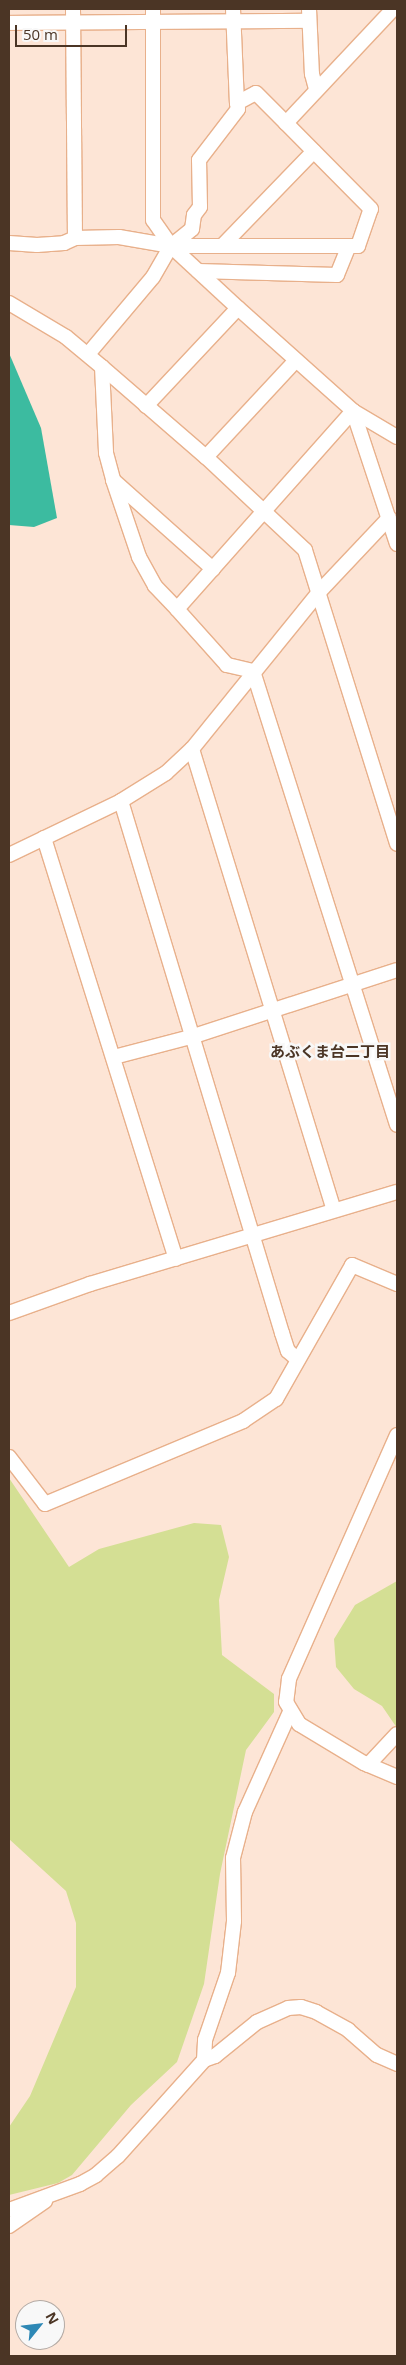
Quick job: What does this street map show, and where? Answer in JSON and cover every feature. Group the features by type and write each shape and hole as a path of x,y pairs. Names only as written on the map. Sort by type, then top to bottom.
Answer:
{"street":[{"path":"286,123 393,9"},
{"path":"9,23 73,15 308,15 312,74 316,89"},
{"path":"73,15 75,238"},
{"path":"153,15 153,220 170,246 296,360 354,411 397,437"},
{"path":"89,353 153,277 170,246 192,229 194,216 200,207 199,160 238,109 233,16"},
{"path":"9,243 64,243 75,238 119,237 170,246 358,246 371,209 256,94 237,103"},
{"path":"222,246 314,151"},
{"path":"198,271 337,275 349,246"},
{"path":"9,303 89,353 102,367 206,457 305,550 397,844"},
{"path":"146,406 238,308"},
{"path":"206,457 296,360"},
{"path":"102,367 106,453 139,557 155,586 227,665 253,671"},
{"path":"177,610 354,411"},
{"path":"354,411 397,544"},
{"path":"113,480 213,569"},
{"path":"9,855 121,801 166,774 192,749 253,671 319,592 389,518"},
{"path":"253,671 397,1125"},
{"path":"192,749 334,1210"},
{"path":"121,801 288,1350 298,1360"},
{"path":"44,838 176,1259"},
{"path":"114,1057 194,1036 273,1012 397,970"},
{"path":"9,1313 90,1284 397,1192"},
{"path":"9,1457 45,1504 255,1415 276,1399 352,1265 397,1284"},
{"path":"397,1434 289,1679 286,1702 290,1712 299,1724 368,1765 397,1777"},
{"path":"9,2210 80,2184 118,2156 198,2070 204,2060 205,2040 228,1973 234,1921 234,1858 245,1812 290,1712"},
{"path":"368,1765 397,1734"},
{"path":"204,2060 215,2056 257,2022 288,2008 301,2007 316,2012 348,2030 377,2055 397,2064"},
{"path":"9,2226 44,2203 46,2196"}],"green space":[{"path":"9,1478 69,1567 99,1549 194,1523 221,1525 229,1557 219,1600 222,1655 274,1694 274,1712 246,1750 220,1874 204,1984 177,2062 131,2105 72,2175 58,2183 9,2195 9,2127 30,2096 76,1987 76,1923 66,1891 9,1839"},
{"path":"397,1581 397,1728 382,1706 354,1689 336,1667 334,1639 355,1605"}],"water":[{"path":"9,353 41,428 57,518 34,527 9,525"}],"district":[{"name":"あぶくま台二丁目","path":"330,1052"}]}
